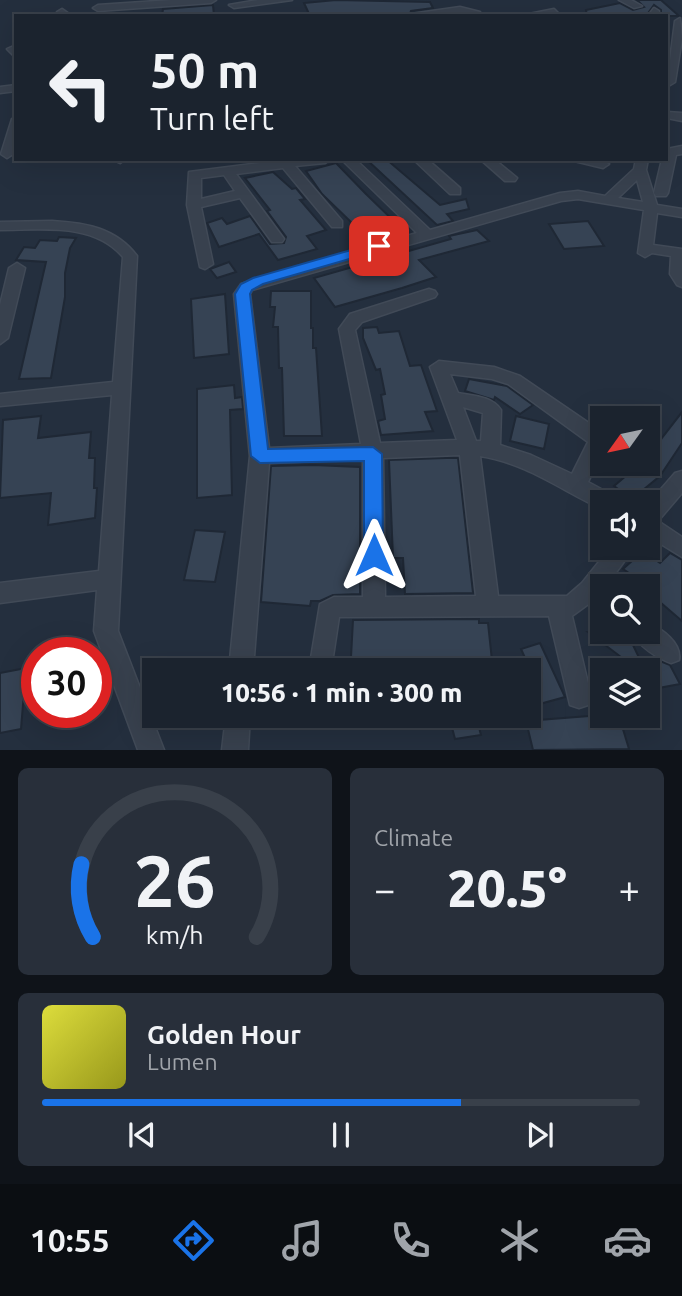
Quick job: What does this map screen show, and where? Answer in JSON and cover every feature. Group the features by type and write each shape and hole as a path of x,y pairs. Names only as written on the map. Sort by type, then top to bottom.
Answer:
{"street":[{"path":"98,8 211,0"},
{"path":"233,7 287,0"},
{"path":"441,0 456,13"},
{"path":"624,0 637,6"},
{"path":"416,13 482,14"},
{"path":"539,14 556,14"},
{"path":"680,21 680,34 668,84 682,88"},
{"path":"7,154 14,129"},
{"path":"668,159 670,152 682,150"},
{"path":"205,264 194,205 194,175 312,161"},
{"path":"349,161 425,233"},
{"path":"421,161 455,191"},
{"path":"489,161 510,178"},
{"path":"584,161 603,164"},
{"path":"667,161 656,200 650,251 680,254 678,274 682,282"},
{"path":"287,165 337,224"},
{"path":"608,200 641,165 656,200"},
{"path":"227,172 277,240"},
{"path":"194,205 242,193"},
{"path":"242,658 260,456 242,294 246,287 425,233 560,197 578,195 608,200 656,200 682,212"},
{"path":"0,226 92,231 114,239 126,250 132,264 121,388 106,631 151,750"},
{"path":"0,338 6,287 17,268"},
{"path":"374,606 373,454 347,329 356,318 429,294"},
{"path":"488,606 468,447 440,367 494,373 534,393 590,435"},
{"path":"0,400 121,388"},
{"path":"449,398 492,410 490,449"},
{"path":"260,456 373,454 468,447 490,449 531,461 590,493"},
{"path":"576,485 590,460"},
{"path":"660,504 682,479"},
{"path":"660,533 682,548"},
{"path":"0,593 110,579"},
{"path":"323,658 328,611 334,607 559,608 590,598"},
{"path":"559,608 579,696"},
{"path":"660,644 670,652"},
{"path":"235,750 236,728"}],"building":[{"path":"336,0 430,2 433,8 411,11 410,14 309,14 304,3"},
{"path":"637,0 661,0 679,16 661,14 661,10 654,5 647,14 587,14 586,10 620,3 633,10 644,7"},
{"path":"213,5 214,14 162,14 163,9"},
{"path":"368,161 388,161 440,205 466,199 469,209 447,214 453,221 437,225"},
{"path":"336,163 400,227 378,233 366,221 353,224 322,194 306,171"},
{"path":"273,172 292,189 296,188 305,199 300,200 326,230 307,236 317,249 278,260 259,234 219,247 207,223 222,218 227,224 250,216 270,244 284,243 286,237 267,211 270,210 245,178"},
{"path":"588,221 604,246 564,249 549,224"},
{"path":"477,230 489,241 419,260 436,277 402,288 335,307 314,278 451,239 449,236"},
{"path":"59,237 76,238 70,248 65,273 65,297 51,378 19,379 46,262 16,260 24,247 35,248 40,240 57,241"},
{"path":"229,262 236,272 217,278 210,269"},
{"path":"271,291 311,291 311,328 313,348 316,348 322,436 284,436 282,368 279,368 278,327 273,327 275,307 270,307"},
{"path":"225,294 229,354 194,358 191,299"},
{"path":"377,327 379,333 399,331 410,366 421,365 437,411 425,412 433,431 381,435 378,421 385,419 381,395 385,394 380,369 376,370 363,338 363,328"},
{"path":"469,379 507,386 533,405 520,414 495,397 494,400 465,391"},
{"path":"234,385 235,398 242,397 243,409 230,410 232,495 197,498 197,389"},
{"path":"682,412 682,443 660,476 660,441"},
{"path":"41,416 38,438 91,432 89,458 95,458 94,488 97,488 95,518 48,525 51,493 0,498 3,420"},
{"path":"516,416 549,424 544,449 510,441"},
{"path":"458,458 473,593 405,594 403,558 393,558 389,460"},
{"path":"271,466 360,467 360,594 333,595 320,601 311,601 310,606 261,602"},
{"path":"626,476 660,476 643,490 620,490 614,486"},
{"path":"195,530 225,532 215,582 184,580"},
{"path":"670,553 682,560 682,621 660,604 660,574 630,574 623,569 633,560 656,560 660,563"},
{"path":"479,619 479,623 488,623 492,658 351,657 353,620"},
{"path":"540,643 565,697 541,704 541,658 525,658 521,649"},
{"path":"604,644 632,644 639,658 614,658 621,657"},
{"path":"660,661 670,665 680,684 660,688"},
{"path":"21,669 21,729 0,733 0,673"},
{"path":"590,716 590,728 623,728 629,749 533,750 528,728 541,728 541,720"},
{"path":"452,728 479,728 481,735 455,739"}],"route":[{"path":"374,555 373,454 260,456 242,294 246,287 258,281 379,246"}]}
